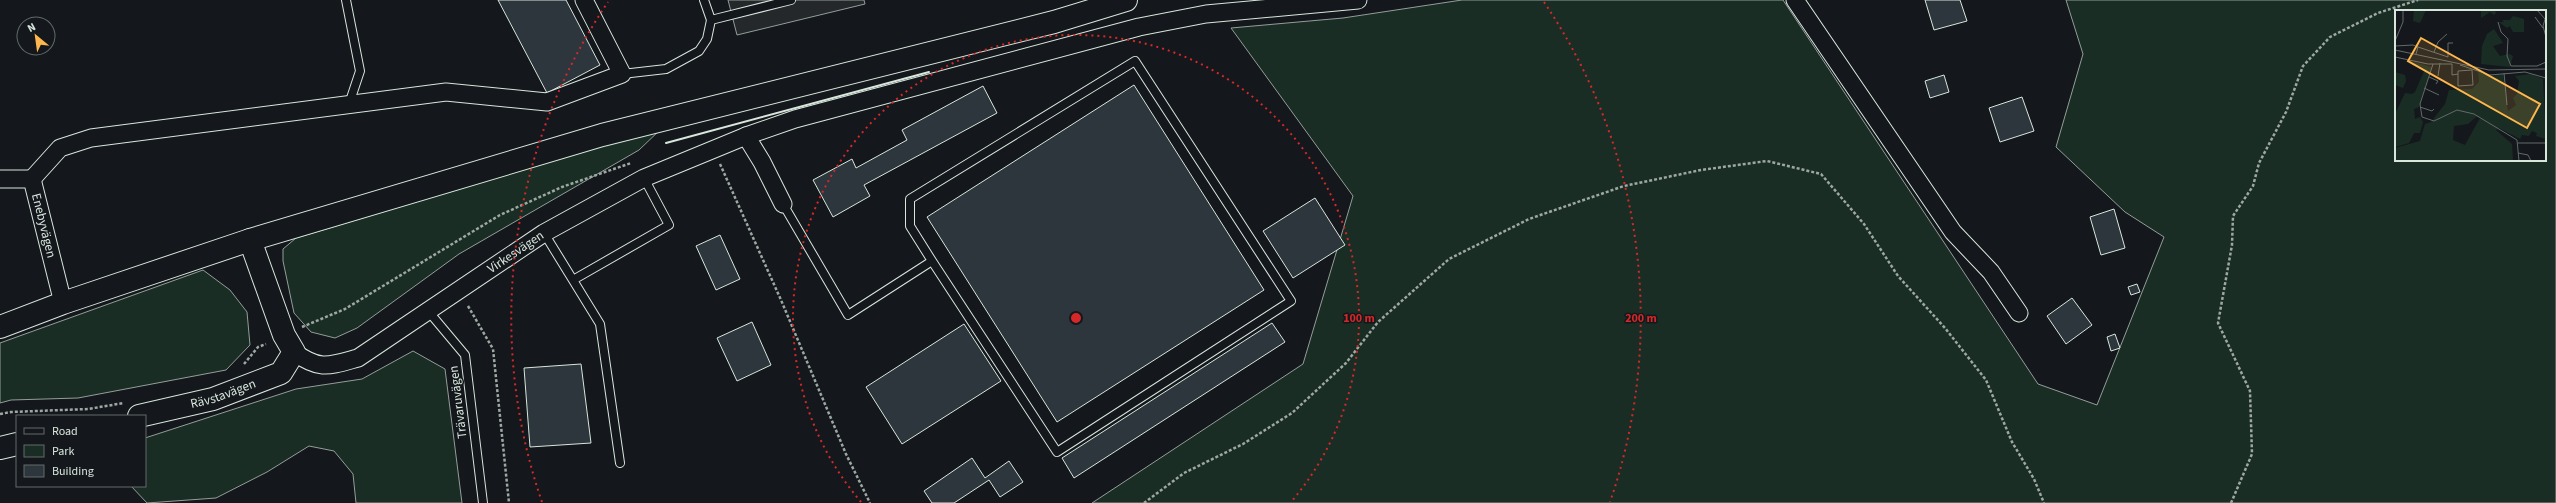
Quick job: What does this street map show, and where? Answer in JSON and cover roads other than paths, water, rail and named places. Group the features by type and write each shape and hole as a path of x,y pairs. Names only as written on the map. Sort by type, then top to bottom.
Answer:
{"main road":[{"path":"0,327 63,303 250,240 602,135 1054,22 1126,0"},
{"path":"250,240 289,343"},
{"name":"Rävstavägen","path":"133,409 213,399 282,373 289,343"},
{"path":"0,448 16,444"}],"street":[{"path":"32,179 60,148 91,138 446,92 547,102 622,74 584,0"},
{"name":"Virkesvägen","path":"289,343 310,364 330,366 358,358 429,312 544,233 644,178 746,136 795,119 1139,28 1206,14 1358,0"},
{"path":"1795,0 1953,232 1992,272 2020,313"},
{"path":"746,136 762,162 782,204"},
{"name":"Enebyvägen","path":"0,178 32,179 63,303"}],"lane":[{"path":"346,0 360,71 349,104"},
{"path":"622,74 666,69 699,50 707,39 711,20 704,0"},
{"path":"711,20 791,0"},
{"path":"1135,61 1292,301 1057,452 932,261 910,226 910,199 1135,61"},
{"path":"573,280 669,225 644,178"},
{"path":"782,204 848,315 932,261"},
{"path":"544,233 600,324 620,463"},
{"name":"Trävaruvägen","path":"429,312 465,355 482,503"}]}
